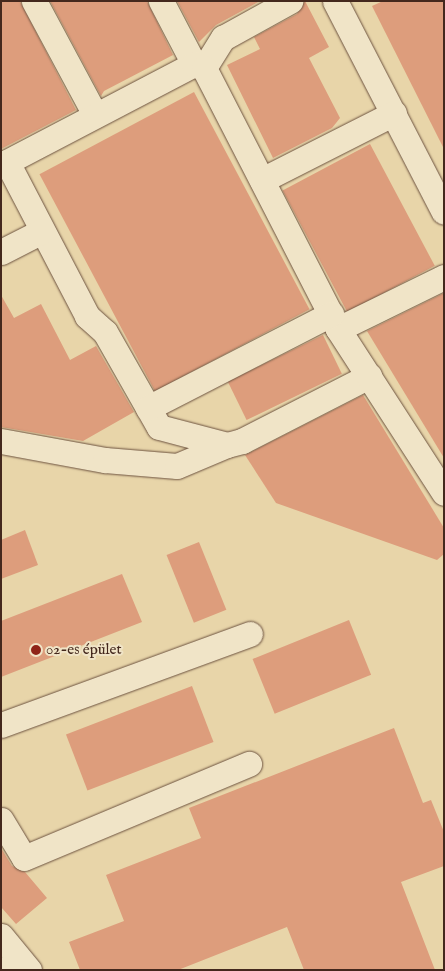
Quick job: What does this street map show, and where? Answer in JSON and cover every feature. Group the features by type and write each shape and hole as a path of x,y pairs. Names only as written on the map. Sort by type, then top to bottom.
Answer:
{"lane":[{"path":"34,1 95,116"},
{"path":"161,1 262,180 335,321 444,493"},
{"path":"227,445 158,427 105,332 86,316 42,231 4,164 95,116 199,66 223,38 290,1"},
{"path":"335,1 444,212"},
{"path":"262,180 394,113"},
{"path":"1,252 42,231"},
{"path":"148,408 335,321 444,278"},
{"path":"1,441 104,460 177,466 227,445 242,441 369,376"},
{"path":"1,725 250,634"},
{"path":"1,820 24,858 249,764"},
{"path":"1,936 29,970"}],"building":[{"path":"1,1 20,1 76,110 1,149"},
{"path":"50,1 147,1 173,55 104,91 101,96"},
{"path":"177,1 260,1 216,25 199,42"},
{"path":"305,1 329,47 309,58 340,118 332,128 273,158 227,65 260,49 254,37 297,14"},
{"path":"383,1 444,1 444,149 372,6"},
{"path":"194,92 309,309 155,391 39,174"},
{"path":"370,144 435,266 347,312 283,190"},
{"path":"444,293 444,458 367,331"},
{"path":"1,295 14,318 41,304 70,360 96,346 134,412 83,441 1,427"},
{"path":"323,335 342,374 247,420 228,381"},
{"path":"363,395 444,528 444,554 437,560 276,503 245,455"},
{"path":"25,530 38,565 1,579 1,540"},
{"path":"199,542 226,610 194,623 167,555"},
{"name":"02-es épület","path":"122,574 142,622 1,677 1,621"},
{"path":"349,620 371,675 275,714 253,659"},
{"path":"192,686 214,742 87,790 66,734"},
{"path":"394,728 423,803 431,800 444,832 444,866 401,882 435,970 304,970 287,927 178,970 80,970 69,942 124,921 106,875 201,838 189,808"},
{"path":"1,848 12,866 25,872 47,898 16,924 1,907"}],"place":[{"name":"02-es épület","path":"36,650"}]}
